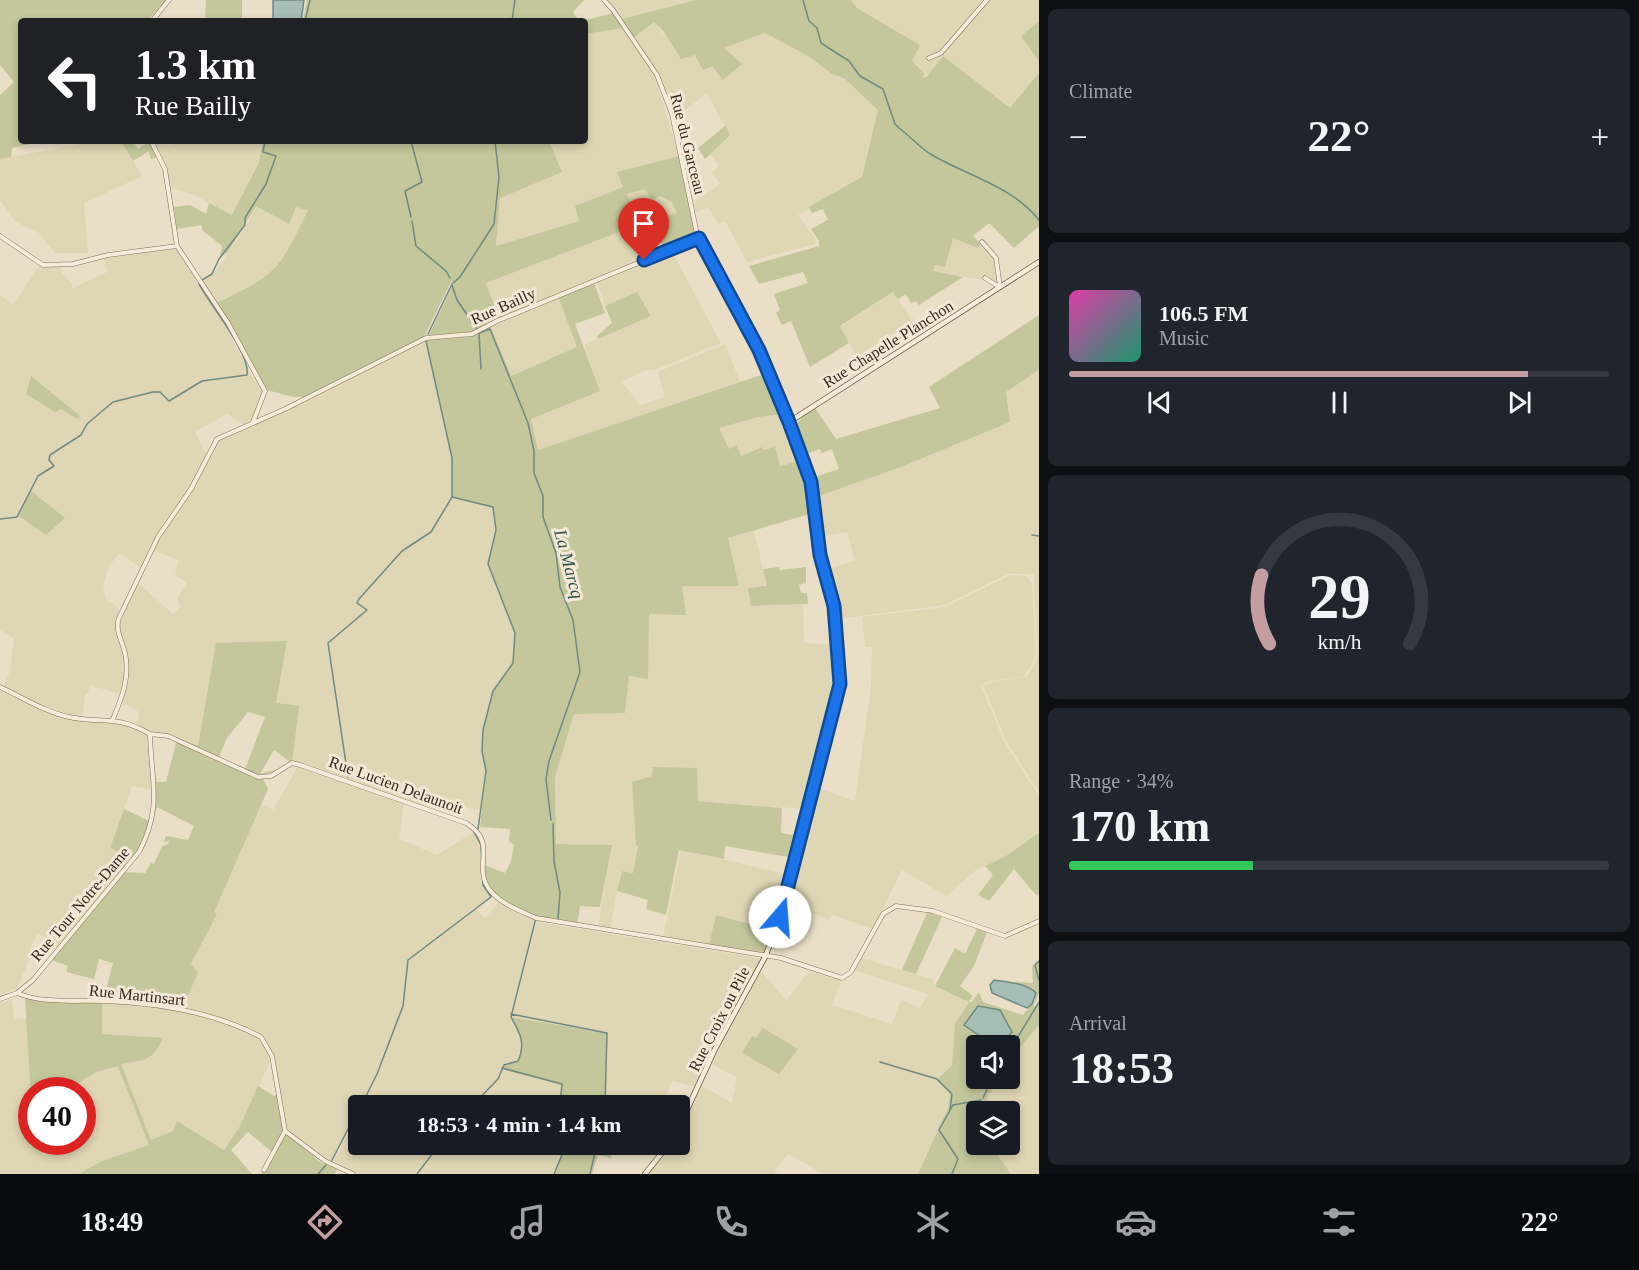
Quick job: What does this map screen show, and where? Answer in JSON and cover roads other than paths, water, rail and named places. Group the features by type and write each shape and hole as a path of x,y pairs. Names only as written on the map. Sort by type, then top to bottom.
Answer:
{"street":[{"path":"154,18 169,0"},
{"name":"Rue du Garceau","path":"604,0 617,15 657,75 672,114 699,238 754,340 789,422"},
{"path":"929,58 941,53 987,0"},
{"path":"152,144 165,169 177,246 228,323 265,391 253,422"},
{"path":"0,236 43,265 73,264 108,255 177,246"},
{"name":"Rue Bailly","path":"113,719 126,684 126,654 117,626 158,537 191,489 215,442 222,435 285,410 426,338 477,332 538,303 699,238"},
{"path":"982,242 996,258 1000,287"},
{"name":"Rue Chapelle Planchon","path":"789,422 1039,262"},
{"path":"985,278 1000,287"},
{"name":"Rue Croix ou Pile","path":"690,1103 715,1049 765,957 789,888 841,672 834,606 820,555 811,482 789,422"},
{"path":"0,687 62,716 113,719 150,734"},
{"name":"Rue Lucien Delaunoit","path":"150,734 168,736 258,777 271,776 292,763 466,823 478,832 484,844 484,872 491,892 536,918 765,957"},
{"name":"Rue Tour Notre-Dame","path":"0,999 17,993 33,980 134,858 144,842 156,797 150,734"},
{"path":"765,957 781,958 837,978 848,976 883,914 896,906 941,914 1005,936 1039,921"},
{"name":"Rue Martinsart","path":"17,993 45,999 119,1002 181,1010 250,1031 261,1037 272,1056 285,1131"},
{"path":"264,1170 285,1131 325,1161 353,1174"},
{"path":"645,1174 660,1155"}],"water":[{"path":"273,0 304,0 301,18 273,18"},
{"path":"994,980 1032,990 1036,993 1032,1004 1027,1008 992,993 990,985"},
{"path":"978,1006 1000,1010 1012,1032 1010,1035 978,1035 964,1025"}],"waterway":[{"path":"306,18 310,0"},
{"path":"512,18 515,0"},
{"path":"803,0 809,21 817,28 821,43 849,61 860,76 883,89 895,124 899,128 932,155 1016,198 1039,220"},
{"path":"202,280 212,274 219,259 245,225 245,218 266,184 276,156 263,152 264,144"},
{"path":"411,217 405,191 422,182 412,144"},
{"path":"428,334 452,284 460,277 494,224 499,177 495,144"},
{"path":"412,221 416,246 446,271 450,278"},
{"path":"0,519 17,517 38,476 54,466 49,460 50,455 81,435 87,424 113,402 153,392 160,392 169,401 202,381 247,375 243,355 199,284"},
{"name":"La Marcq","path":"452,285 457,300 477,329"},
{"name":"La Marcq","path":"481,369 479,333 490,329 528,423 534,451 534,473 543,496 543,517 556,553 560,587 573,620 580,672 549,761 546,779 551,820"},
{"path":"426,341 452,458 452,497 493,507 496,530 488,564 515,633 513,663 493,691 483,730 482,751 486,771 478,829"},
{"path":"348,777 328,643 367,610 357,603 359,599 402,551 431,532 452,497"},
{"path":"1032,535 1039,536"},
{"name":"La Marcq","path":"553,824 554,861 560,893 558,919"},
{"path":"366,1095 403,1006 408,960 491,897 483,885 481,845 474,832"},
{"name":"La Marcq","path":"483,1095 498,1079 504,1065 518,1061 522,1049 521,1038 511,1017 536,918"},
{"path":"1039,961 1035,965 1039,980"},
{"path":"1019,1035 1039,1002"},
{"path":"511,1014 607,1033 605,1095"},
{"path":"880,1062 937,1079 952,1094 950,1110"},
{"path":"502,1068 562,1084 561,1095"},
{"path":"983,1098 987,1089"},
{"path":"952,1174 958,1159 939,1130 953,1105 981,1100"},
{"path":"331,1162 348,1129"},
{"name":"La Marcq","path":"417,1174 432,1155"},
{"path":"554,1174 562,1155"},
{"path":"590,1174 594,1155"},
{"path":"318,1174 326,1165"}]}
